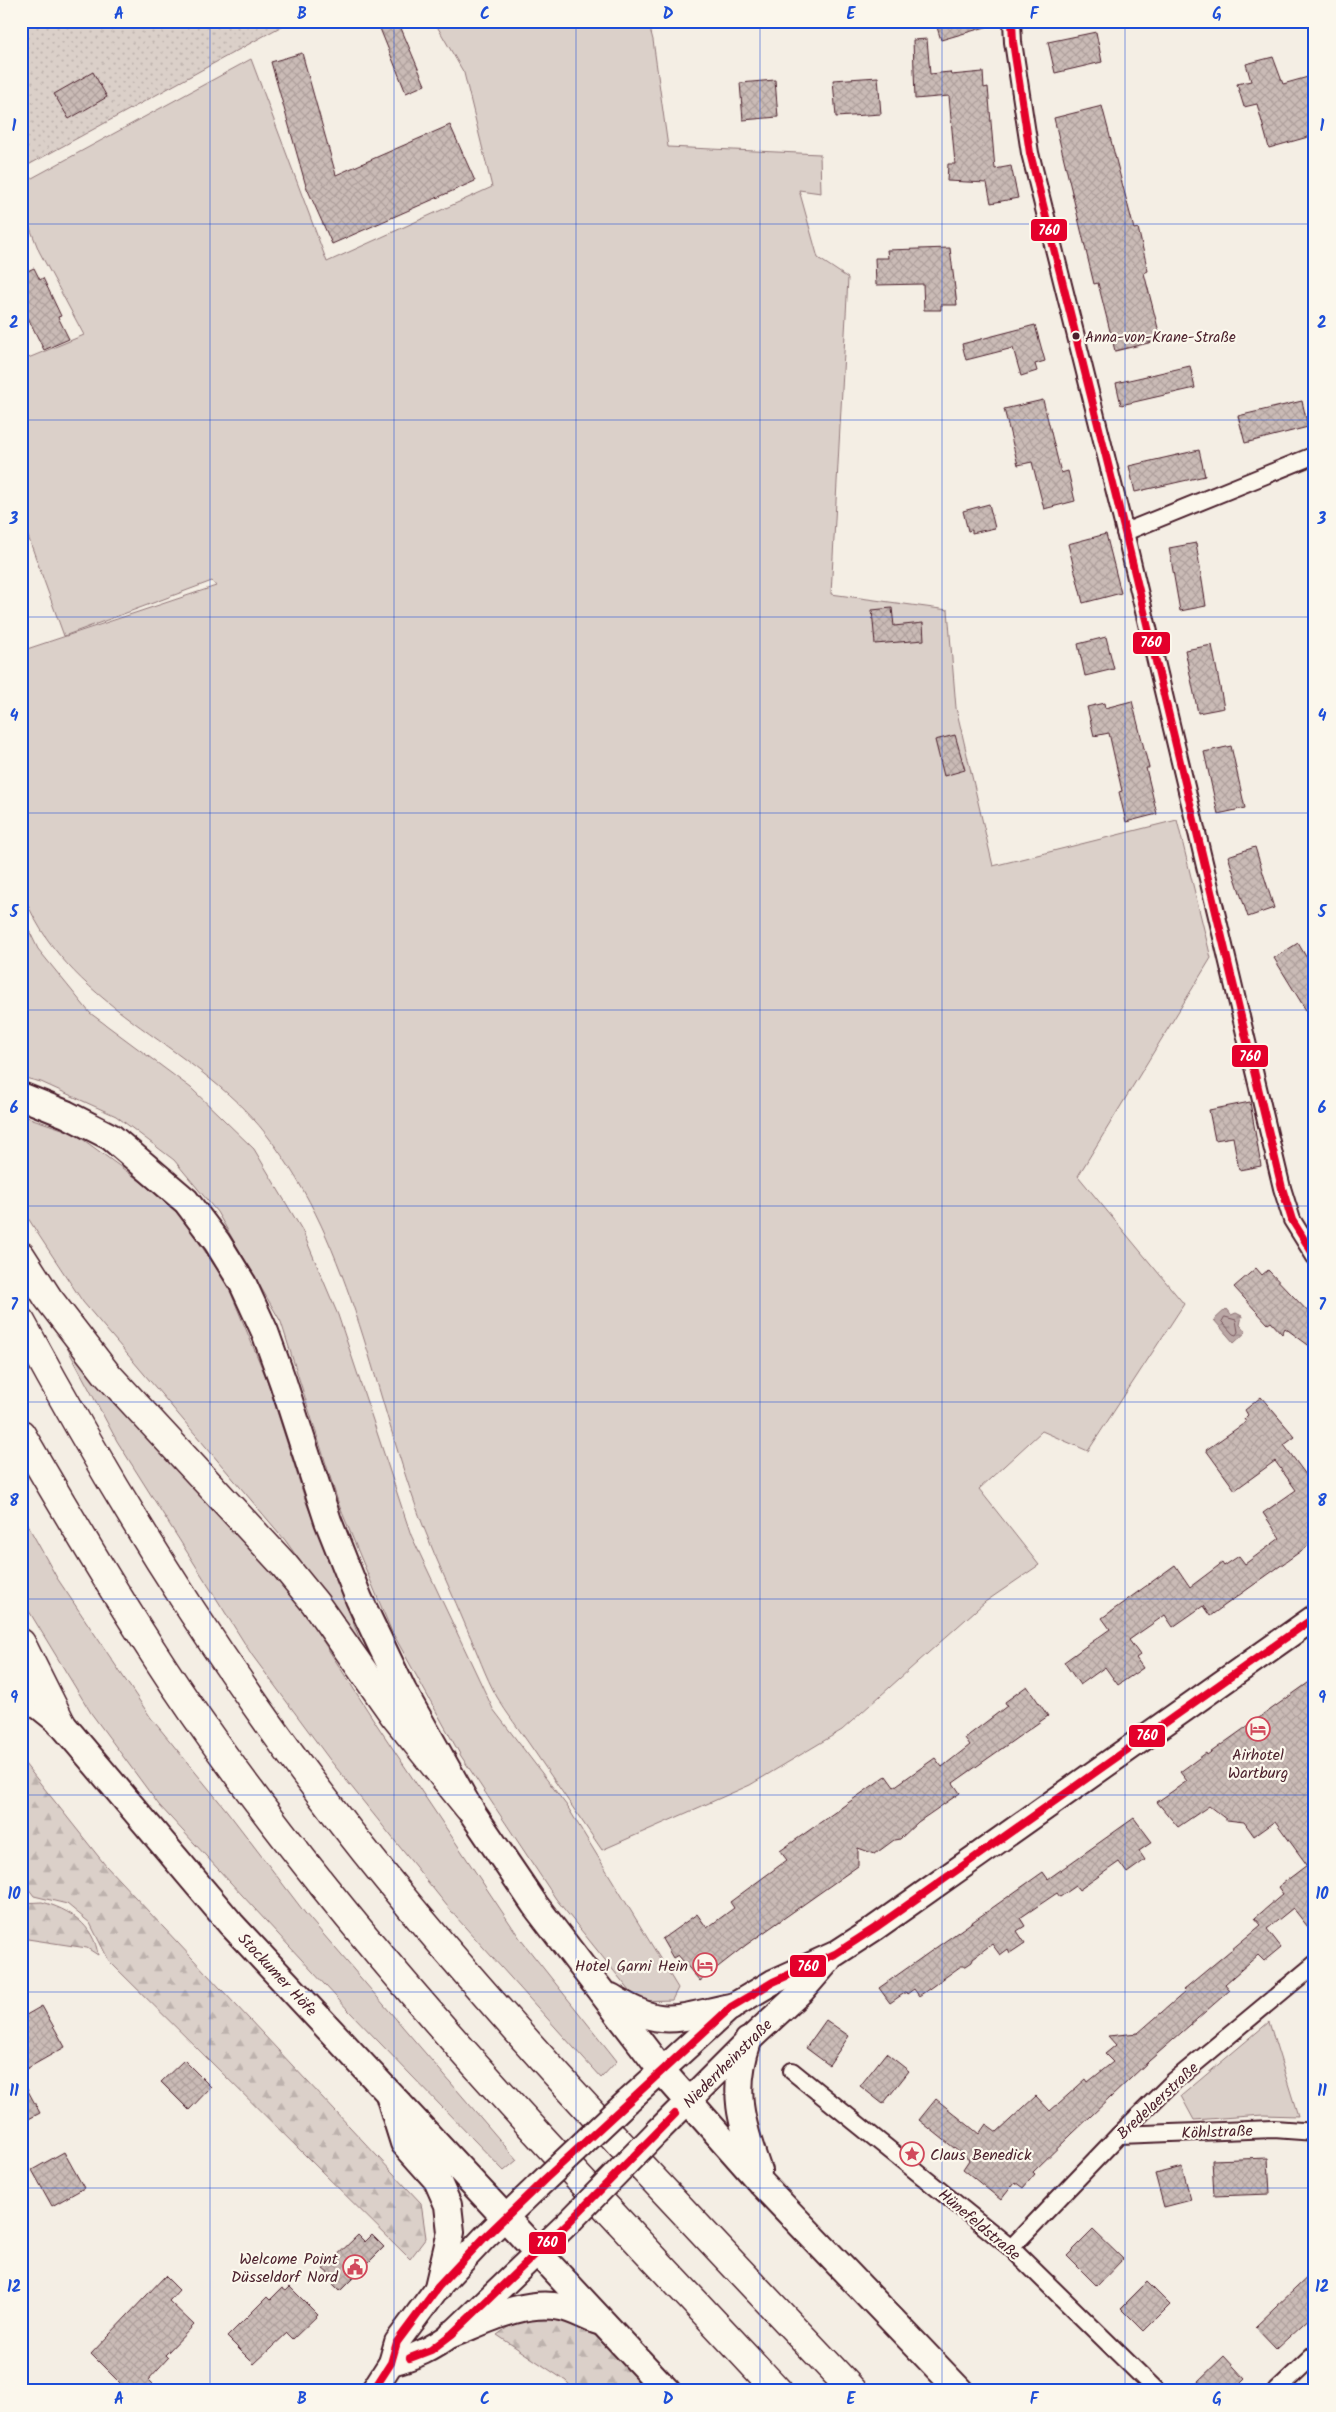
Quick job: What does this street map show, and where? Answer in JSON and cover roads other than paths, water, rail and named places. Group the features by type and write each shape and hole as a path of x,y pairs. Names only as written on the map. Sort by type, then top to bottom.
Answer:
{"highway":[{"path":"21,1256 48,1298 106,1373 284,1564 315,1603 394,1715 469,1808"},
{"path":"21,1322 140,1532 209,1640 375,1864 469,1976 852,2391"},
{"path":"21,1434 155,1656 223,1754 325,1888 396,1974 544,2139 778,2391"},
{"path":"21,1643 61,1723"}],"main road":[{"path":"21,1096 66,1114 111,1136 186,1200 217,1242 243,1284 265,1332 328,1521 359,1599 403,1691 469,1808 535,1905 662,2071 762,2184 960,2391"},
{"name":"Stockumer Höfe","path":"21,1691 61,1723 231,1924 506,2216 667,2391"},
{"path":"600,1990 633,2011 660,2020 690,2016 730,2007"},
{"path":"748,2041 741,2063 739,2094 748,2143 762,2184"},
{"path":"388,2090 404,2143 437,2180 448,2205 451,2232 438,2287"},
{"path":"452,2334 516,2309 536,2305 562,2307 606,2324"}],"street":[{"path":"1012,21 1013,42 1030,153 1125,532 1284,1198 1292,1220 1315,1257"},
{"path":"1125,532 1315,455"},
{"name":"Niederrheinstraße","path":"373,2391 391,2363 396,2342 438,2287 506,2216 730,2007 773,1982 836,1954 875,1928 1315,1617"},
{"name":"Niederrheinstraße","path":"391,2363 431,2350 452,2334 570,2221 748,2041 802,1991 836,1954"},
{"name":"Bredelaerstraße","path":"1011,2248 1119,2135 1174,2081 1315,1964"},
{"name":"Hünefeldstraße","path":"792,2071 1011,2248 1157,2391"},
{"name":"Köhlstraße","path":"1119,2135 1274,2129 1315,2132"},
{"path":"1276,2391 1315,2354"}],"water":[{"path":"1226,1309 1231,1315 1236,1313 1242,1316 1240,1325 1246,1332 1234,1343 1214,1320"}],"place":[{"name":"Anna-von-Krane-Straße","path":"1076,336"},
{"name":"Airhotel Wartburg","path":"1258,1729"},
{"name":"Hotel Garni Hein","path":"705,1965"},
{"name":"Claus Benedick","path":"912,2154"},
{"name":"Welcome Point Düsseldorf Nord","path":"355,2267"}]}
